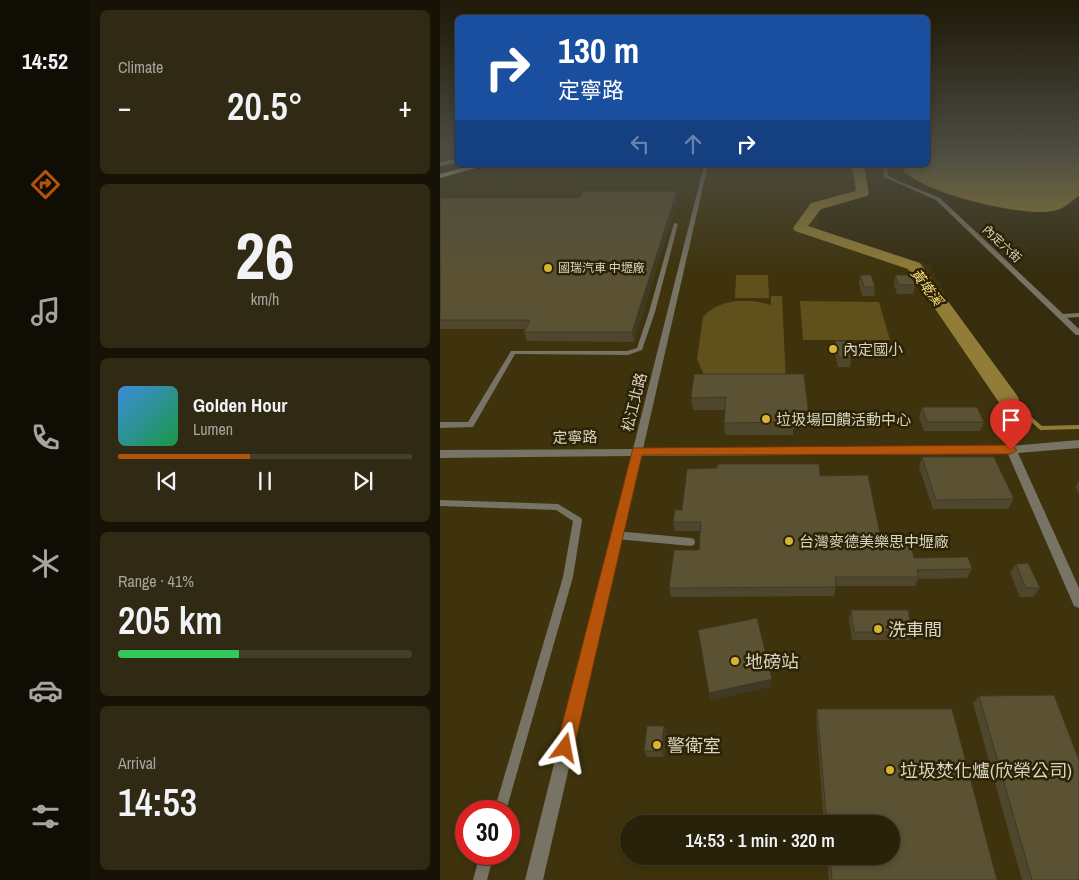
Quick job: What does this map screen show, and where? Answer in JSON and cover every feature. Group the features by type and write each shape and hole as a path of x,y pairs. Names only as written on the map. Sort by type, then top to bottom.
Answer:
{"street":[{"name":"松江北路","path":"534,880 700,191"},
{"name":"內定六街","path":"919,191 938,199 1079,333"},
{"name":"定寧路","path":"440,454 637,451 1011,450 1079,444"},
{"path":"1011,450 1079,602"}],"lane":[{"path":"440,425 470,425 513,352 628,353 640,348 676,224"},
{"path":"1062,316 1079,315"},
{"path":"440,503 558,507 578,520 568,577 503,800"},
{"path":"616,535 691,542"},
{"path":"480,880 484,865"}],"shaded area":[{"path":"440,191 858,191 815,205 820,234 931,265 1010,429 1079,425 1079,880 440,880"},
{"path":"941,191 1079,191 1079,196 1068,205 1048,212 1013,210"},
{"path":"736,275 768,275 769,298 735,298"},
{"path":"771,296 782,296 786,383 716,381 703,373 697,359 703,317 717,306 735,301 753,301 771,305"},
{"path":"800,301 879,302 890,340 803,340"}],"building":[{"name":"國瑞汽車 中壢廠","path":"584,191 677,191 632,332 524,332 530,320 440,320 440,198 579,198"},
{"path":"860,275 871,275 875,287 864,287"},
{"path":"895,275 911,275 915,285 899,285"},
{"path":"835,341 848,341 851,358 839,358"},
{"name":"垃圾場回饋活動中心","path":"694,374 804,374 809,416 793,416 793,422 724,423 726,397 691,398"},
{"path":"922,407 977,407 984,422 927,422"},
{"path":"922,457 994,457 1014,499 936,500"},
{"name":"台灣麥德美樂思中壢廠","path":"718,464 819,464 820,476 868,475 882,544 911,544 914,558 968,557 972,569 917,570 919,577 835,577 836,587 669,588 674,550 699,550 701,522 673,522 675,510 682,510 687,469 717,468"},
{"path":"1028,563 1040,588 1026,588 1016,564"},
{"path":"851,610 908,610 912,632 854,632"},
{"name":"地磅站","path":"757,618 772,679 709,693 698,630"},
{"path":"1054,695 1079,760 1079,880 1032,880 979,696"},
{"name":"垃圾焚化爐(欣榮公司)","path":"817,709 952,709 997,880 832,880 831,865 900,865 900,815 826,815"},
{"path":"647,726 664,726 661,751 644,751"}],"waterway":[{"name":"黃墘溪","path":"863,191 863,193 816,206 800,228 914,266 1008,399"},
{"name":"黃墘溪","path":"1008,399 1041,428 1079,427"}],"place":[{"name":"國瑞汽車 中壢廠","path":"548,268"},
{"name":"內定國小","path":"833,349"},
{"name":"垃圾場回饋活動中心","path":"766,419"},
{"name":"台灣麥德美樂思中壢廠","path":"789,541"},
{"name":"洗車間","path":"878,629"},
{"name":"地磅站","path":"735,661"},
{"name":"警衛室","path":"657,745"},
{"name":"垃圾焚化爐(欣榮公司)","path":"890,770"}],"route":[{"path":"565,748 637,451 1011,450"}]}
